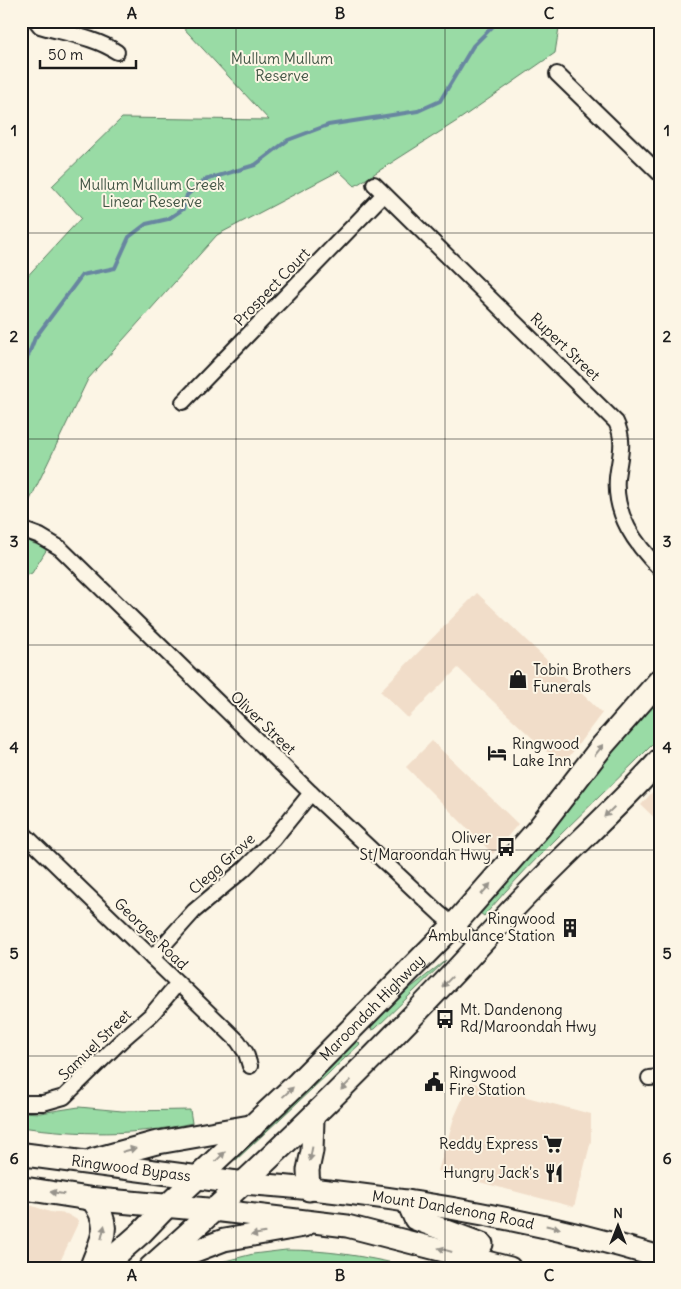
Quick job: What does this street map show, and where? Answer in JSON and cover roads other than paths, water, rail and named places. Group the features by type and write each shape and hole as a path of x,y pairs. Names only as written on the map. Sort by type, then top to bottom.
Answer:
{"highway":[{"name":"Maroondah Highway","path":"101,1268 142,1232 358,1025 453,926 539,828 603,744 660,680"},
{"path":"151,1268 241,1183 313,1119 499,924 660,760"},
{"path":"82,1163 155,1143 252,1126"},
{"name":"Ringwood Bypass","path":"21,1154 241,1183"},
{"path":"21,1188 92,1198 213,1210"},
{"path":"91,1268 105,1229 105,1220 92,1198"}],"main road":[{"path":"309,1190 308,1170 312,1151 313,1119"},
{"name":"Mount Dandenong Road","path":"241,1183 407,1201 506,1218 563,1229 660,1257"},
{"path":"407,1201 412,1216 418,1220 495,1258"},
{"path":"213,1210 324,1222 495,1258"},
{"path":"495,1258 482,1236 486,1230 506,1218"},
{"path":"151,1268 224,1240 324,1222"}],"street":[{"path":"36,21 48,28 88,37 104,43 117,52"},
{"path":"557,74 660,174"},
{"name":"Prospect Court","path":"183,402 379,189"},
{"name":"Rupert Street","path":"379,189 616,422 622,442 617,478 620,509 640,548 660,569"},
{"name":"Oliver Street","path":"21,529 44,538 60,548 311,793 453,926 480,946"},
{"name":"Clegg Grove","path":"152,958 194,911 244,869 273,840 311,793"},
{"name":"Georges Road","path":"21,831 238,1041 246,1053 250,1066"},
{"name":"Samuel Street","path":"21,1103 43,1103 64,1097 122,1040 152,1014 178,983"}],"waterway":[{"path":"21,424 26,361 35,338 82,275 115,268 129,237 146,224 168,219 183,209 187,195 205,180 255,165 288,140 328,125 418,111 440,101 473,46 498,21"}],"place":[{"name":"Tobin Brothers Funerals","path":"518,679"},
{"name":"Ringwood Lake Inn","path":"497,753"},
{"name":"Oliver St/Maroondah Hwy","path":"506,847"},
{"name":"Ringwood Ambulance Station","path":"570,928"},
{"name":"Mt. Dandenong Rd/Maroondah Hwy","path":"445,1019"},
{"name":"Ringwood Fire Station","path":"434,1082"},
{"name":"Reddy Express","path":"553,1144"},
{"name":"Hungry Jack's","path":"554,1173"}],"park label":[{"name":"Mullum Mullum Reserve","path":"282,68"},
{"name":"Mullum Mullum Creek Linear Reserve","path":"152,194"}]}
